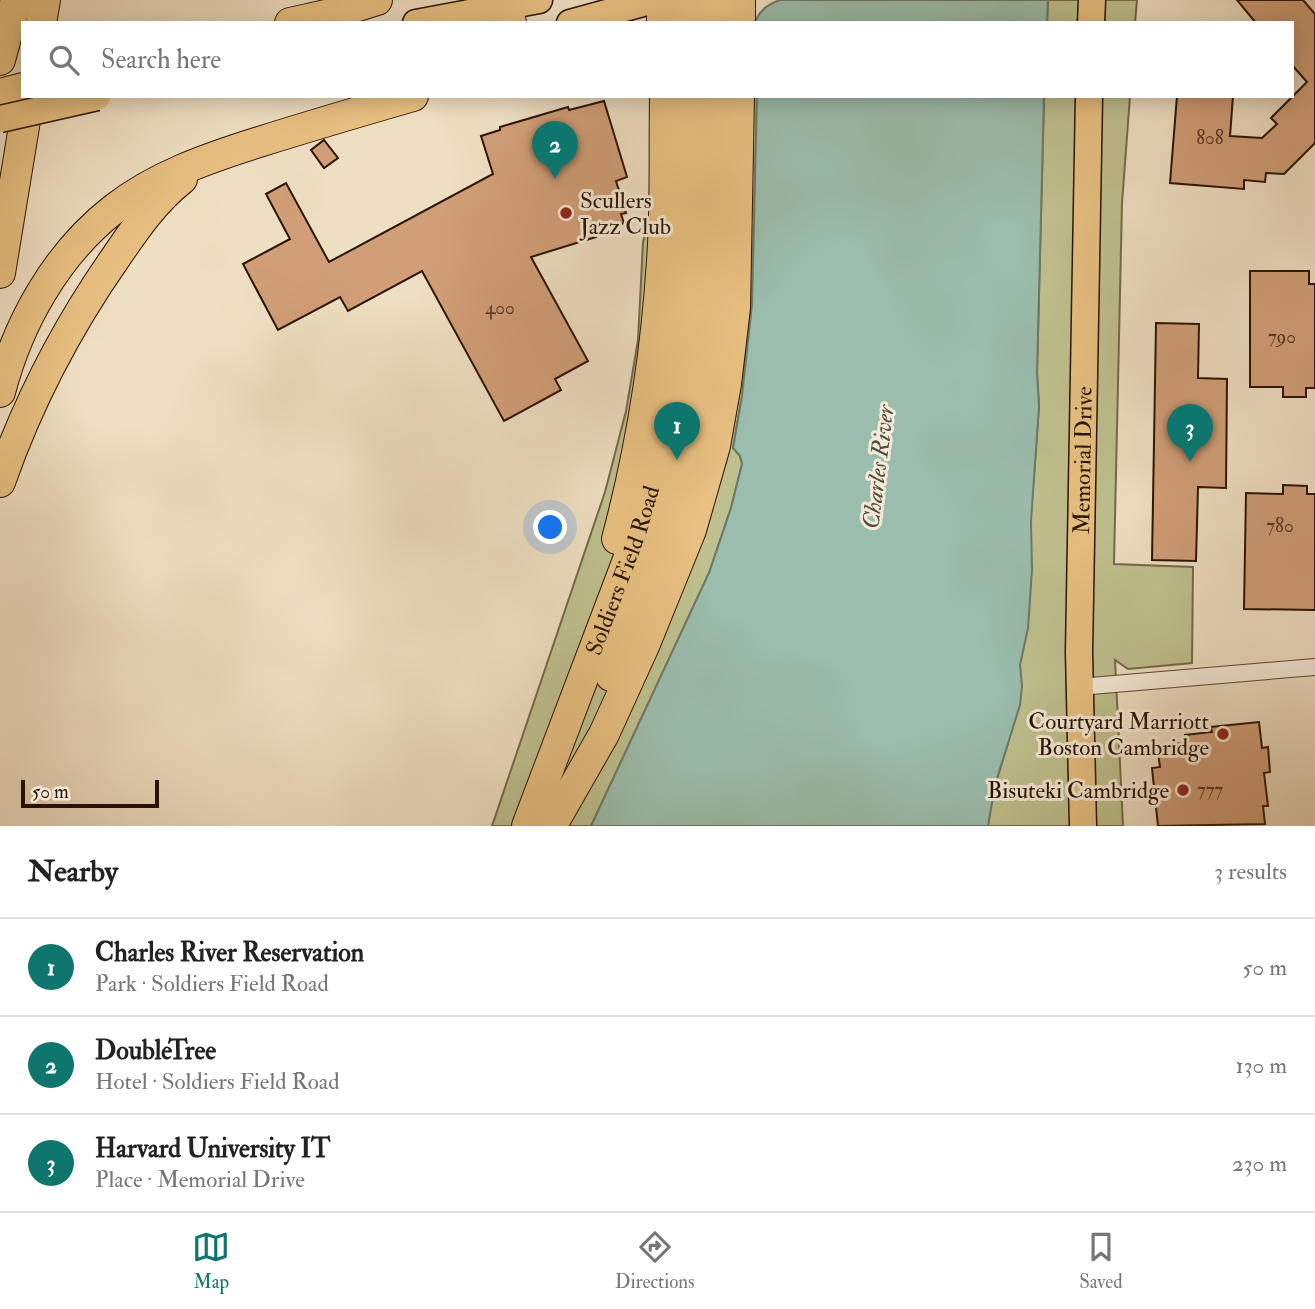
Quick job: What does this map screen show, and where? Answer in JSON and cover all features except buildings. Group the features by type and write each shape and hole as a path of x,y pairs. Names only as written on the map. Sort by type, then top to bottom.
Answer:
{"highway":[{"path":"0,60 16,0"},
{"path":"41,21 45,0"},
{"path":"299,21 377,0"},
{"path":"662,0 662,21"},
{"path":"691,0 691,21"},
{"path":"714,0 714,21"},
{"path":"740,0 740,21"},
{"path":"0,94 21,89"},
{"path":"0,273 29,98"},
{"path":"0,392 13,349 25,322 51,279 76,246 113,209 165,177 207,160 405,98"},
{"path":"588,666 635,468 653,348 663,250 665,98"},
{"name":"Soldiers Field Road","path":"527,826 648,505 661,461 674,402 684,335 690,98"},
{"name":"Soldiers Field Road","path":"554,822 658,549 679,485 695,419 705,354 711,285 713,98"},
{"path":"554,822 604,734 644,646 691,530 715,446 735,308 739,98"},
{"path":"0,482 15,440 51,364 95,288 157,203 207,160"}],"main road":[{"path":"429,21 508,9 539,0"},
{"path":"577,21 654,0"},
{"path":"1091,21 1092,0"},
{"path":"0,119 94,98"},
{"name":"Memorial Drive","path":"1083,826 1079,687 1089,98"}],"street":[{"path":"1079,687 1315,667"}],"green space":[{"path":"1048,0 1137,0 1135,21 1047,21"},
{"path":"651,98 757,98 752,305 733,448 740,456 742,464 731,508 709,573 591,826 492,826 605,492 626,411 638,340 643,242 651,213"},
{"path":"1044,98 1130,98 1122,203 1114,564 1193,567 1192,663 1128,669 1115,660 1123,826 988,826 1019,695 1039,406 1037,373"}],"water":[{"path":"780,0 1048,0 1047,21 756,21 764,8"},
{"name":"Charles River","path":"757,98 1044,98 1037,373 1039,406 1031,521 1032,570 1028,628 1020,665 1020,705 995,785 988,826 591,826 709,573 731,508 742,464 740,456 733,448 752,305"}],"place":[{"name":"DoubleTree","path":"555,179"},
{"name":"Scullers Jazz Club","path":"566,213"},
{"name":"Charles River Reservation","path":"677,460"},
{"name":"Harvard University IT","path":"1190,462"},
{"name":"Courtyard Marriott Boston Cambridge","path":"1223,734"},
{"name":"Bisuteki Cambridge","path":"1183,790"}]}
